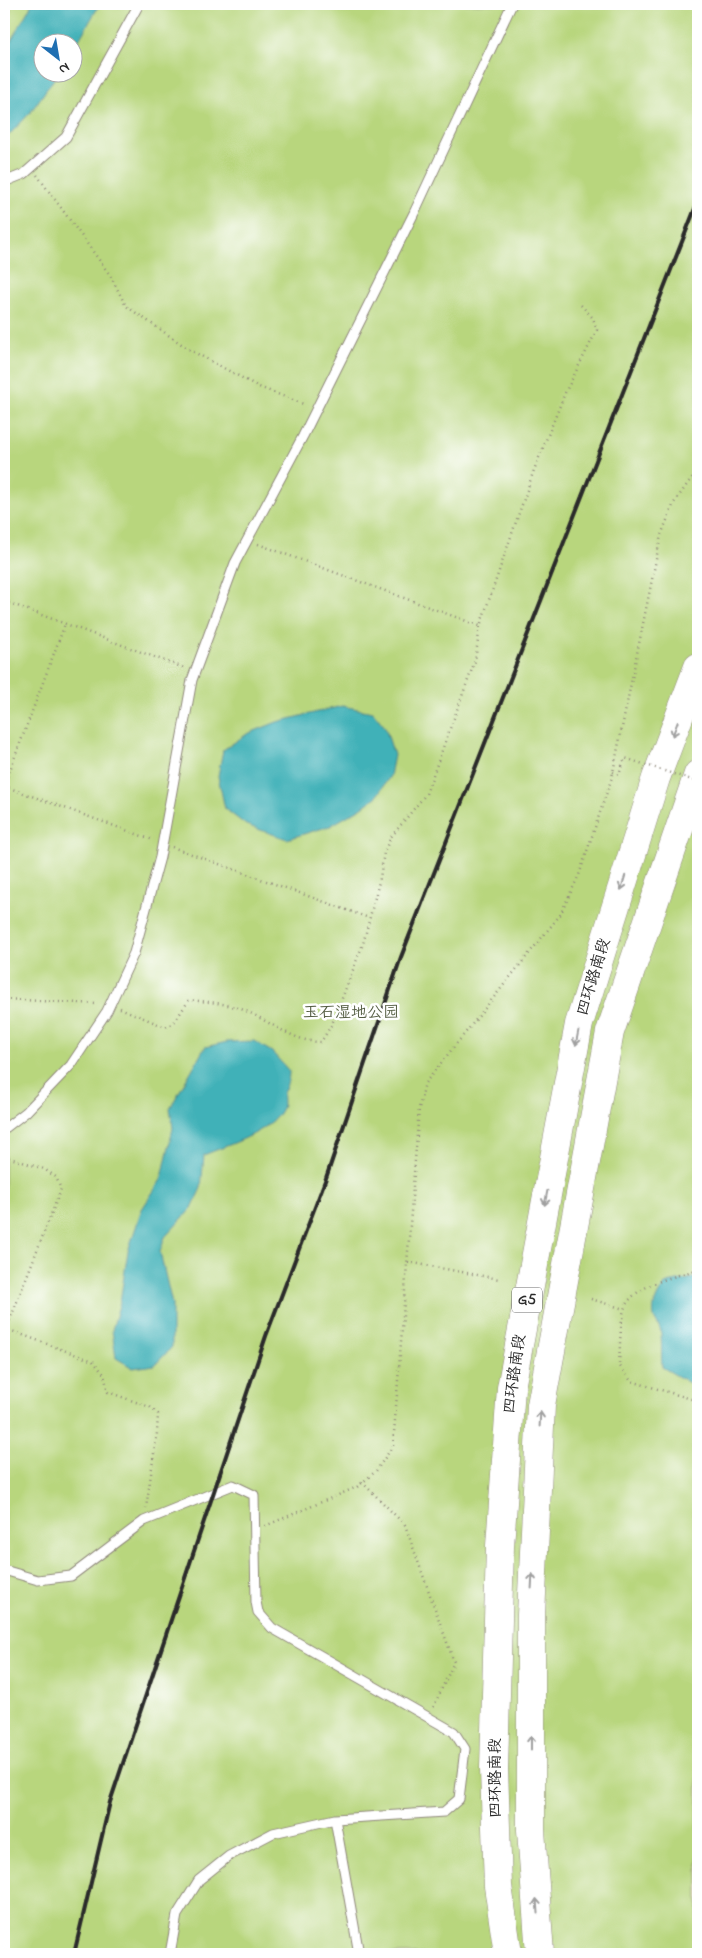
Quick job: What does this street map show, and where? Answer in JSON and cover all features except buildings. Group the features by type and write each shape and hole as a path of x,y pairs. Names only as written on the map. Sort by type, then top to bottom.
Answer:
{"highway":[{"name":"四环路南段","path":"508,1954 498,1886 494,1769 500,1546 511,1388 537,1240 580,1024 656,778 698,667"},
{"name":"四环路南段","path":"540,1954 531,1830 531,1615 541,1405 610,1032 698,774"}],"lane":[{"path":"4,182 24,174 66,137 139,4"},
{"path":"4,1129 26,1112 71,1065 110,1004 134,953 163,843 192,680 235,563 316,409 414,214 512,4"},
{"path":"4,1570 38,1580 71,1576 144,1521 233,1486 254,1495 256,1602 258,1612 272,1628 429,1716 454,1732 465,1749 459,1799 444,1812 335,1819 273,1834 229,1856 199,1880 177,1915 170,1954"},
{"path":"335,1819 359,1954"}],"path":[{"path":"4,19 12,4"},
{"path":"31,168 48,187 110,275 126,306 190,350 259,387 316,409"},
{"path":"4,999 110,1004 165,1027 173,1024 189,1000 228,1004 307,1042 321,1042 332,1024 363,944 380,878 384,852 390,837 426,794 475,661 480,626 534,470 565,393 597,330 593,318 579,303"},
{"path":"256,1530 303,1512 357,1487 376,1471 393,1446 419,1108 425,1083 560,915 579,875 612,772 660,535 674,503 698,469"},
{"path":"247,540 480,626"},
{"path":"4,601 195,672"},
{"path":"65,624 4,786 370,919"},
{"path":"612,772 619,775 625,758 698,782"},
{"path":"4,1156 44,1169 56,1177 61,1188 4,1335"},
{"path":"408,1262 499,1279"},
{"path":"698,1269 644,1288 631,1297 624,1309 619,1365 631,1381 698,1401"},
{"path":"591,1299 624,1309"},
{"path":"5,1329 94,1361 104,1374 108,1392 150,1407 158,1414 144,1521"},
{"path":"362,1482 405,1525 454,1662 429,1716"}],"green space":[{"name":"玉石湿地公园","path":"4,4 698,4 698,1954 4,1954"}],"water":[{"path":"32,4 100,4 82,35 82,32 32,32 32,82 52,82 30,113 4,138 4,52"},
{"path":"342,706 373,712 385,727 394,755 390,776 376,797 330,826 287,839 246,825 225,809 218,776 223,750 247,734 277,722"},
{"path":"254,1041 272,1052 289,1071 283,1093 282,1108 276,1117 259,1131 204,1155 201,1188 192,1208 165,1237 160,1252 172,1304 172,1347 155,1365 133,1368 116,1358 112,1330 120,1302 128,1251 142,1209 162,1178 173,1128 170,1108 205,1047 227,1042"},
{"path":"698,1277 698,1384 691,1384 662,1367 661,1333 655,1320 654,1305 658,1295 667,1283"}],"railway":[{"path":"74,1954 110,1802 266,1336 326,1178 401,957 698,201"}]}
